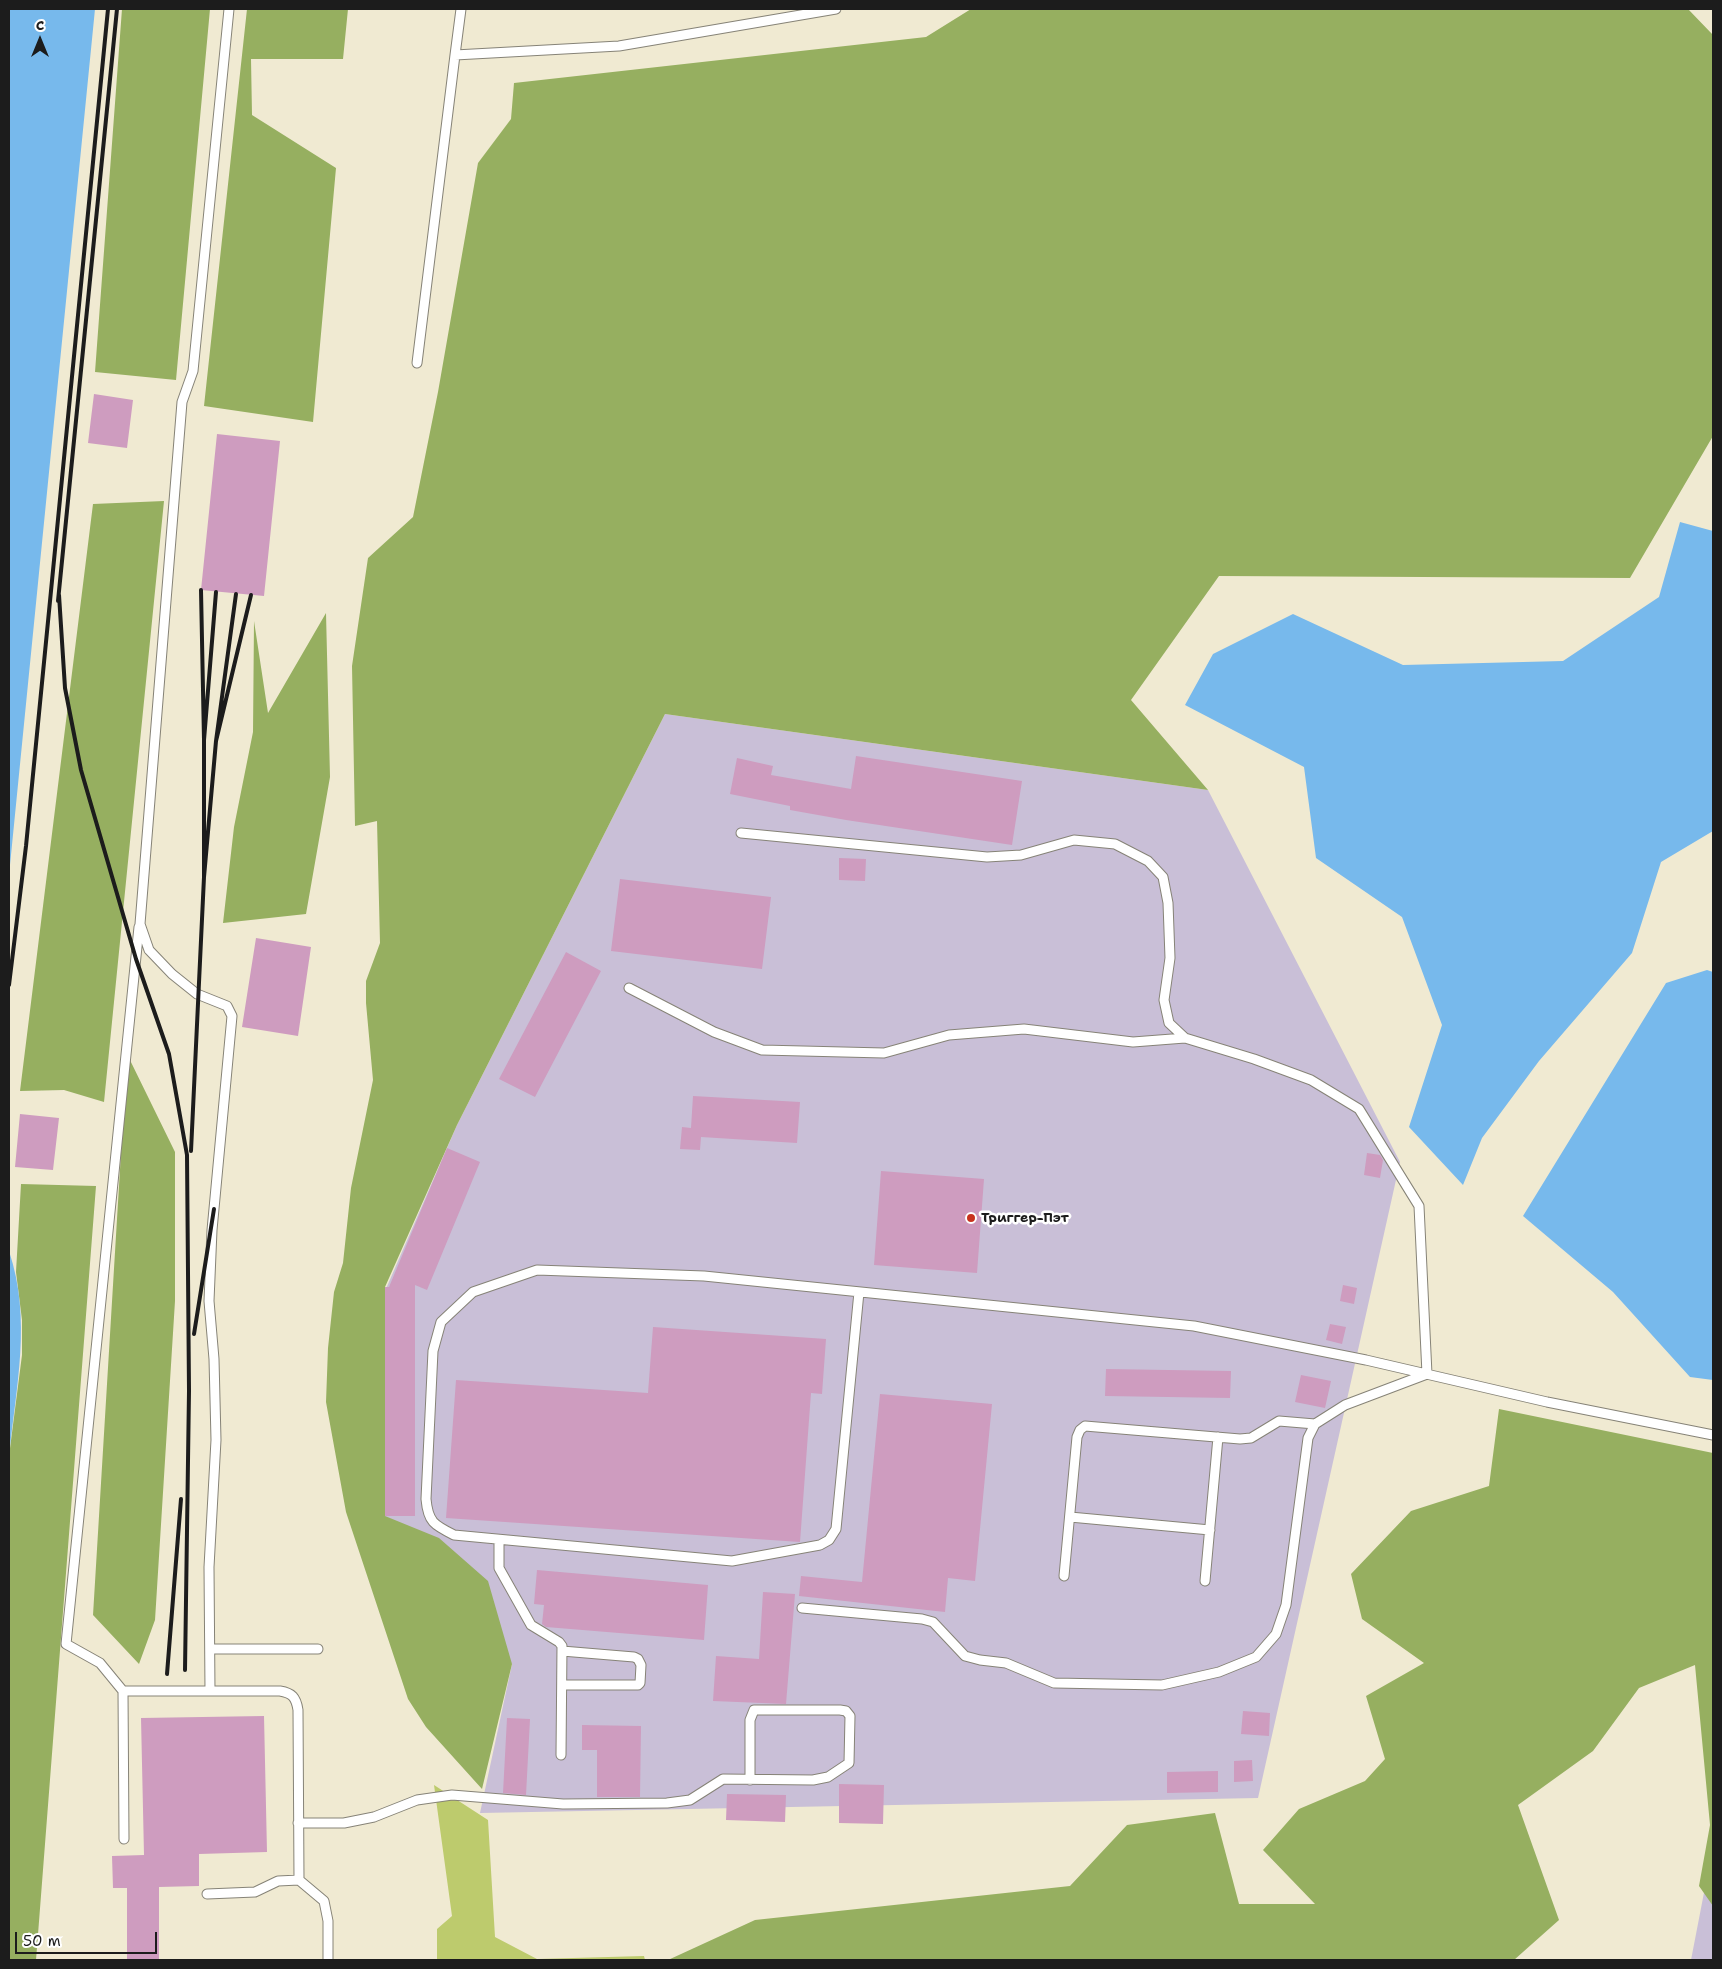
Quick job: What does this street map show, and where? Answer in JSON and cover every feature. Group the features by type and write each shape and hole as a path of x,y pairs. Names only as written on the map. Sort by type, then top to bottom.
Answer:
{"lane":[{"path":"124,1839 123,1691 100,1663 66,1644 116,1135 140,924 182,402 193,371 229,9"},
{"path":"417,363 461,9"},
{"path":"455,55 618,46 836,9"},
{"path":"741,833 987,857 1021,855 1074,840 1115,844 1148,861 1163,877 1168,903 1169,949 1164,1000 1169,1023 1185,1038"},
{"path":"140,924 149,950 172,974 197,994 227,1006 232,1016 212,1230 209,1301 214,1359 216,1440 209,1567 210,1691"},
{"path":"629,988 714,1032 762,1050 884,1053 949,1035 1024,1029 1133,1042 1185,1038 1254,1059 1311,1080 1359,1109 1419,1206 1427,1374"},
{"path":"859,1292 836,1529 829,1540 820,1545 732,1561 454,1536 437,1527 427,1515 426,1498 433,1351 441,1322 472,1292 537,1270 704,1276 1194,1326 1427,1374 1547,1402 1713,1435"},
{"path":"802,1608 922,1619 933,1622 965,1656 980,1660 1006,1662 1054,1683 1162,1684 1219,1672 1256,1657 1276,1634 1286,1605 1308,1438 1315,1424 1345,1404 1427,1374"},
{"path":"1064,1576 1077,1437 1080,1430 1085,1426 1251,1438 1279,1421 1315,1424"},
{"path":"1205,1581 1218,1437"},
{"path":"1070,1517 1210,1530"},
{"path":"499,1540 499,1568 531,1625 559,1642 562,1651 561,1755"},
{"path":"210,1650 318,1649"},
{"path":"562,1651 634,1658 640,1661 641,1672 638,1686 562,1685"},
{"path":"123,1691 280,1691 289,1693 297,1700 298,1880"},
{"path":"298,1823 344,1823 374,1817 417,1800 452,1795 563,1804 667,1803 690,1800 723,1780 750,1780 820,1780 844,1768 849,1763 851,1755 850,1716 846,1711 840,1710 754,1710 750,1720 750,1780"},
{"path":"208,1894 250,1893 278,1881 298,1880 324,1901 328,1921 328,1960"}],"shaded area":[{"path":"665,714 1208,790 1400,1162 1258,1798 480,1813 512,1664 383,1519 382,1298 457,1125"},
{"path":"1713,1846 1713,1960 1691,1960"}],"green space":[{"path":"122,9 210,9 176,380 95,372"},
{"path":"247,9 348,9 343,59 251,59 252,115 336,168 313,422 204,406"},
{"path":"971,9 1688,9 1713,35 1713,436 1630,578 1219,576 1131,700 1208,790 665,714 457,1125 385,1287 385,1516 439,1538 488,1581 512,1664 482,1789 426,1727 408,1699 346,1512 326,1402 328,1348 334,1292 343,1263 351,1188 373,1080 366,1003 366,981 380,943 377,821 355,826 352,666 368,558 413,517 438,392 478,163 511,119 514,83 926,37"},
{"path":"164,501 104,1102 64,1090 20,1091 93,504"},
{"path":"326,613 330,777 306,914 223,923 234,827 253,732 254,621 268,713"},
{"path":"127,1054 175,1152 175,1301 155,1620 139,1664 93,1615"},
{"path":"21,1184 96,1186 36,1960 9,1960 9,1456 22,1355 22,1320 16,1272"},
{"path":"1499,1409 1713,1453 1713,1906 1699,1886 1710,1825 1695,1665 1639,1688 1593,1751 1518,1805 1559,1920 1514,1960 668,1960 755,1920 1070,1886 1127,1825 1215,1813 1239,1904 1315,1904 1263,1850 1299,1809 1365,1781 1385,1759 1366,1696 1424,1663 1362,1619 1351,1574 1411,1511 1489,1486"},
{"path":"434,1785 488,1820 495,1937 537,1959 644,1956 645,1960 437,1960 437,1929 452,1916"}],"water":[{"path":"10,9 95,9 9,875 9,19"},
{"path":"1680,522 1713,531 1713,831 1661,862 1632,953 1539,1061 1482,1138 1463,1185 1409,1127 1442,1025 1402,917 1316,858 1304,767 1185,705 1213,654 1293,614 1403,665 1563,661 1659,597"},
{"path":"1707,970 1713,972 1713,1380 1690,1377 1613,1292 1523,1216 1666,983"},
{"path":"9,1251 20,1302 21,1328 18,1379 9,1456"}],"building":[{"path":"94,394 133,400 127,448 88,443"},
{"path":"217,434 280,441 264,596 201,590"},
{"path":"856,756 1022,781 1012,845 790,810 790,806 730,794 737,758 773,766 771,775 851,789"},
{"path":"839,858 866,859 865,881 839,880"},
{"path":"620,879 771,897 762,969 611,951"},
{"path":"256,938 311,947 298,1036 242,1027"},
{"path":"566,952 601,971 535,1097 499,1079"},
{"path":"693,1096 800,1102 797,1143 701,1137 700,1150 680,1149 682,1127 691,1128"},
{"path":"20,1114 59,1118 53,1170 15,1167"},
{"path":"447,1148 480,1162 427,1290 415,1285 415,1516 385,1516 385,1287 389,1287"},
{"path":"1367,1153 1380,1155 1383,1160 1380,1178 1364,1175"},
{"path":"881,1171 984,1179 977,1273 874,1265"},
{"path":"1343,1285 1357,1288 1354,1304 1340,1301"},
{"path":"1330,1324 1346,1327 1342,1344 1326,1340"},
{"path":"653,1327 826,1339 822,1394 811,1393 800,1542 446,1518 456,1380 648,1393"},
{"path":"1106,1369 1231,1371 1230,1398 1105,1396"},
{"path":"1301,1375 1331,1381 1325,1408 1295,1402"},
{"path":"880,1394 992,1404 975,1581 948,1578 945,1612 799,1596 801,1576 862,1582"},
{"path":"537,1570 708,1585 704,1640 546,1627 542,1624 544,1605 534,1604"},
{"path":"763,1592 795,1594 786,1704 713,1701 716,1656 759,1659"},
{"path":"1243,1711 1270,1713 1269,1736 1241,1734"},
{"path":"264,1716 267,1852 199,1854 199,1886 159,1887 159,1960 127,1960 127,1888 113,1888 112,1856 144,1855 141,1718"},
{"path":"507,1718 530,1719 526,1795 503,1793"},
{"path":"582,1725 641,1726 640,1797 597,1797 597,1750 582,1750"},
{"path":"1252,1760 1253,1781 1234,1782 1234,1761"},
{"path":"1218,1771 1218,1792 1167,1793 1167,1772"},
{"path":"839,1784 884,1785 883,1824 839,1823"},
{"path":"727,1794 786,1795 785,1822 726,1820"}],"railway":[{"path":"9,985 26,846 108,9"},
{"path":"58,601 117,9"},
{"path":"201,590 204,740 216,592"},
{"path":"236,594 216,741 251,595"},
{"path":"59,595 65,688 81,770 136,959 169,1054 187,1155 189,1391 185,1670"},
{"path":"204,740 204,877 216,741"},
{"path":"191,1151 204,877"},
{"path":"194,1334 214,1209"},
{"path":"167,1674 181,1499"}],"place":[{"name":"Триггер-Пэт","path":"971,1218"}]}
